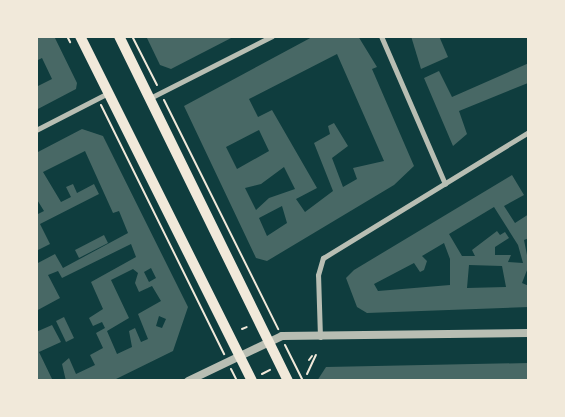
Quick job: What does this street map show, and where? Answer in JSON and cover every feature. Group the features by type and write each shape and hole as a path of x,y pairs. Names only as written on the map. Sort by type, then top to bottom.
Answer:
{"main road":[{"path":"80,36 252,381"},
{"path":"119,36 288,381"}],"street":[{"path":"149,99 272,36"},
{"path":"381,36 445,184"},
{"path":"36,130 108,93"},
{"path":"320,337 318,275 323,258 529,132"},
{"path":"188,381 282,336 529,333"}],"path":[{"path":"132,36 154,79"},
{"path":"168,108 303,381"},
{"path":"107,116 228,362"},
{"path":"242,329 247,327"},
{"path":"307,374 316,355"},
{"path":"309,360 312,356"},
{"path":"262,374 270,370"}],"building":[{"path":"36,36 54,36 77,83 76,89 36,110 36,87 52,79 42,58 36,61"},
{"path":"146,36 235,36 171,69 160,65"},
{"path":"314,36 358,36 377,67 372,69 414,166 394,185 267,261 256,258 184,106","holes":["337,54 384,161 353,168 357,179 343,187 332,158 348,146 334,123 328,126 330,134 314,143 333,191 305,212 296,199 317,188 272,110 258,117 249,99","259,130 269,151 237,169 226,147","284,167 295,189 269,198 256,210 245,188 261,184","282,206 287,223 267,236 259,218"]},
{"path":"411,36 439,36 448,57 421,69"},
{"path":"529,63 528,83 459,111 467,134 453,146 424,78 439,71 452,97"},
{"path":"82,129 103,136 188,307 173,351 112,381 66,381 62,364 69,358 76,374 95,365 90,355 103,348 96,333 105,328 102,322 93,326 89,318 103,309 91,282 136,257 131,244 62,278 58,271 48,275 60,298 36,311 36,264 55,254 63,268 128,233 119,211 113,213 85,151 43,172 61,202 71,197 66,187 73,184 77,193 94,184 99,194 40,224 50,244 36,251 36,215 44,211 36,198 36,153","holes":["151,268 156,278 149,282 144,272","133,269 138,273 135,283 139,292 152,286 161,301 138,314 148,339 141,342 135,328 129,331 132,347 117,354 107,331 129,318 111,280","159,316 166,319 162,328 156,326"]},
{"path":"512,175 524,195 504,206 515,223 529,214 529,238 524,240 529,265 522,283 529,286 529,307 367,313 357,307 346,278 354,270","holes":["494,207 518,245 523,263 508,262 511,255 495,255 495,247 509,238 505,232 500,235 497,231 472,250 475,256 462,256 449,234","444,243 450,259 450,285 378,291 374,284 414,263 420,272 424,270 427,261 422,256","469,265 502,266 506,287 467,288"]},
{"path":"104,235 108,243 79,258 75,250"},
{"path":"64,317 74,338 66,342 56,321"},
{"path":"52,325 61,342 39,352 53,381 36,381 36,332"},
{"path":"529,363 529,381 317,381 326,367"}]}
